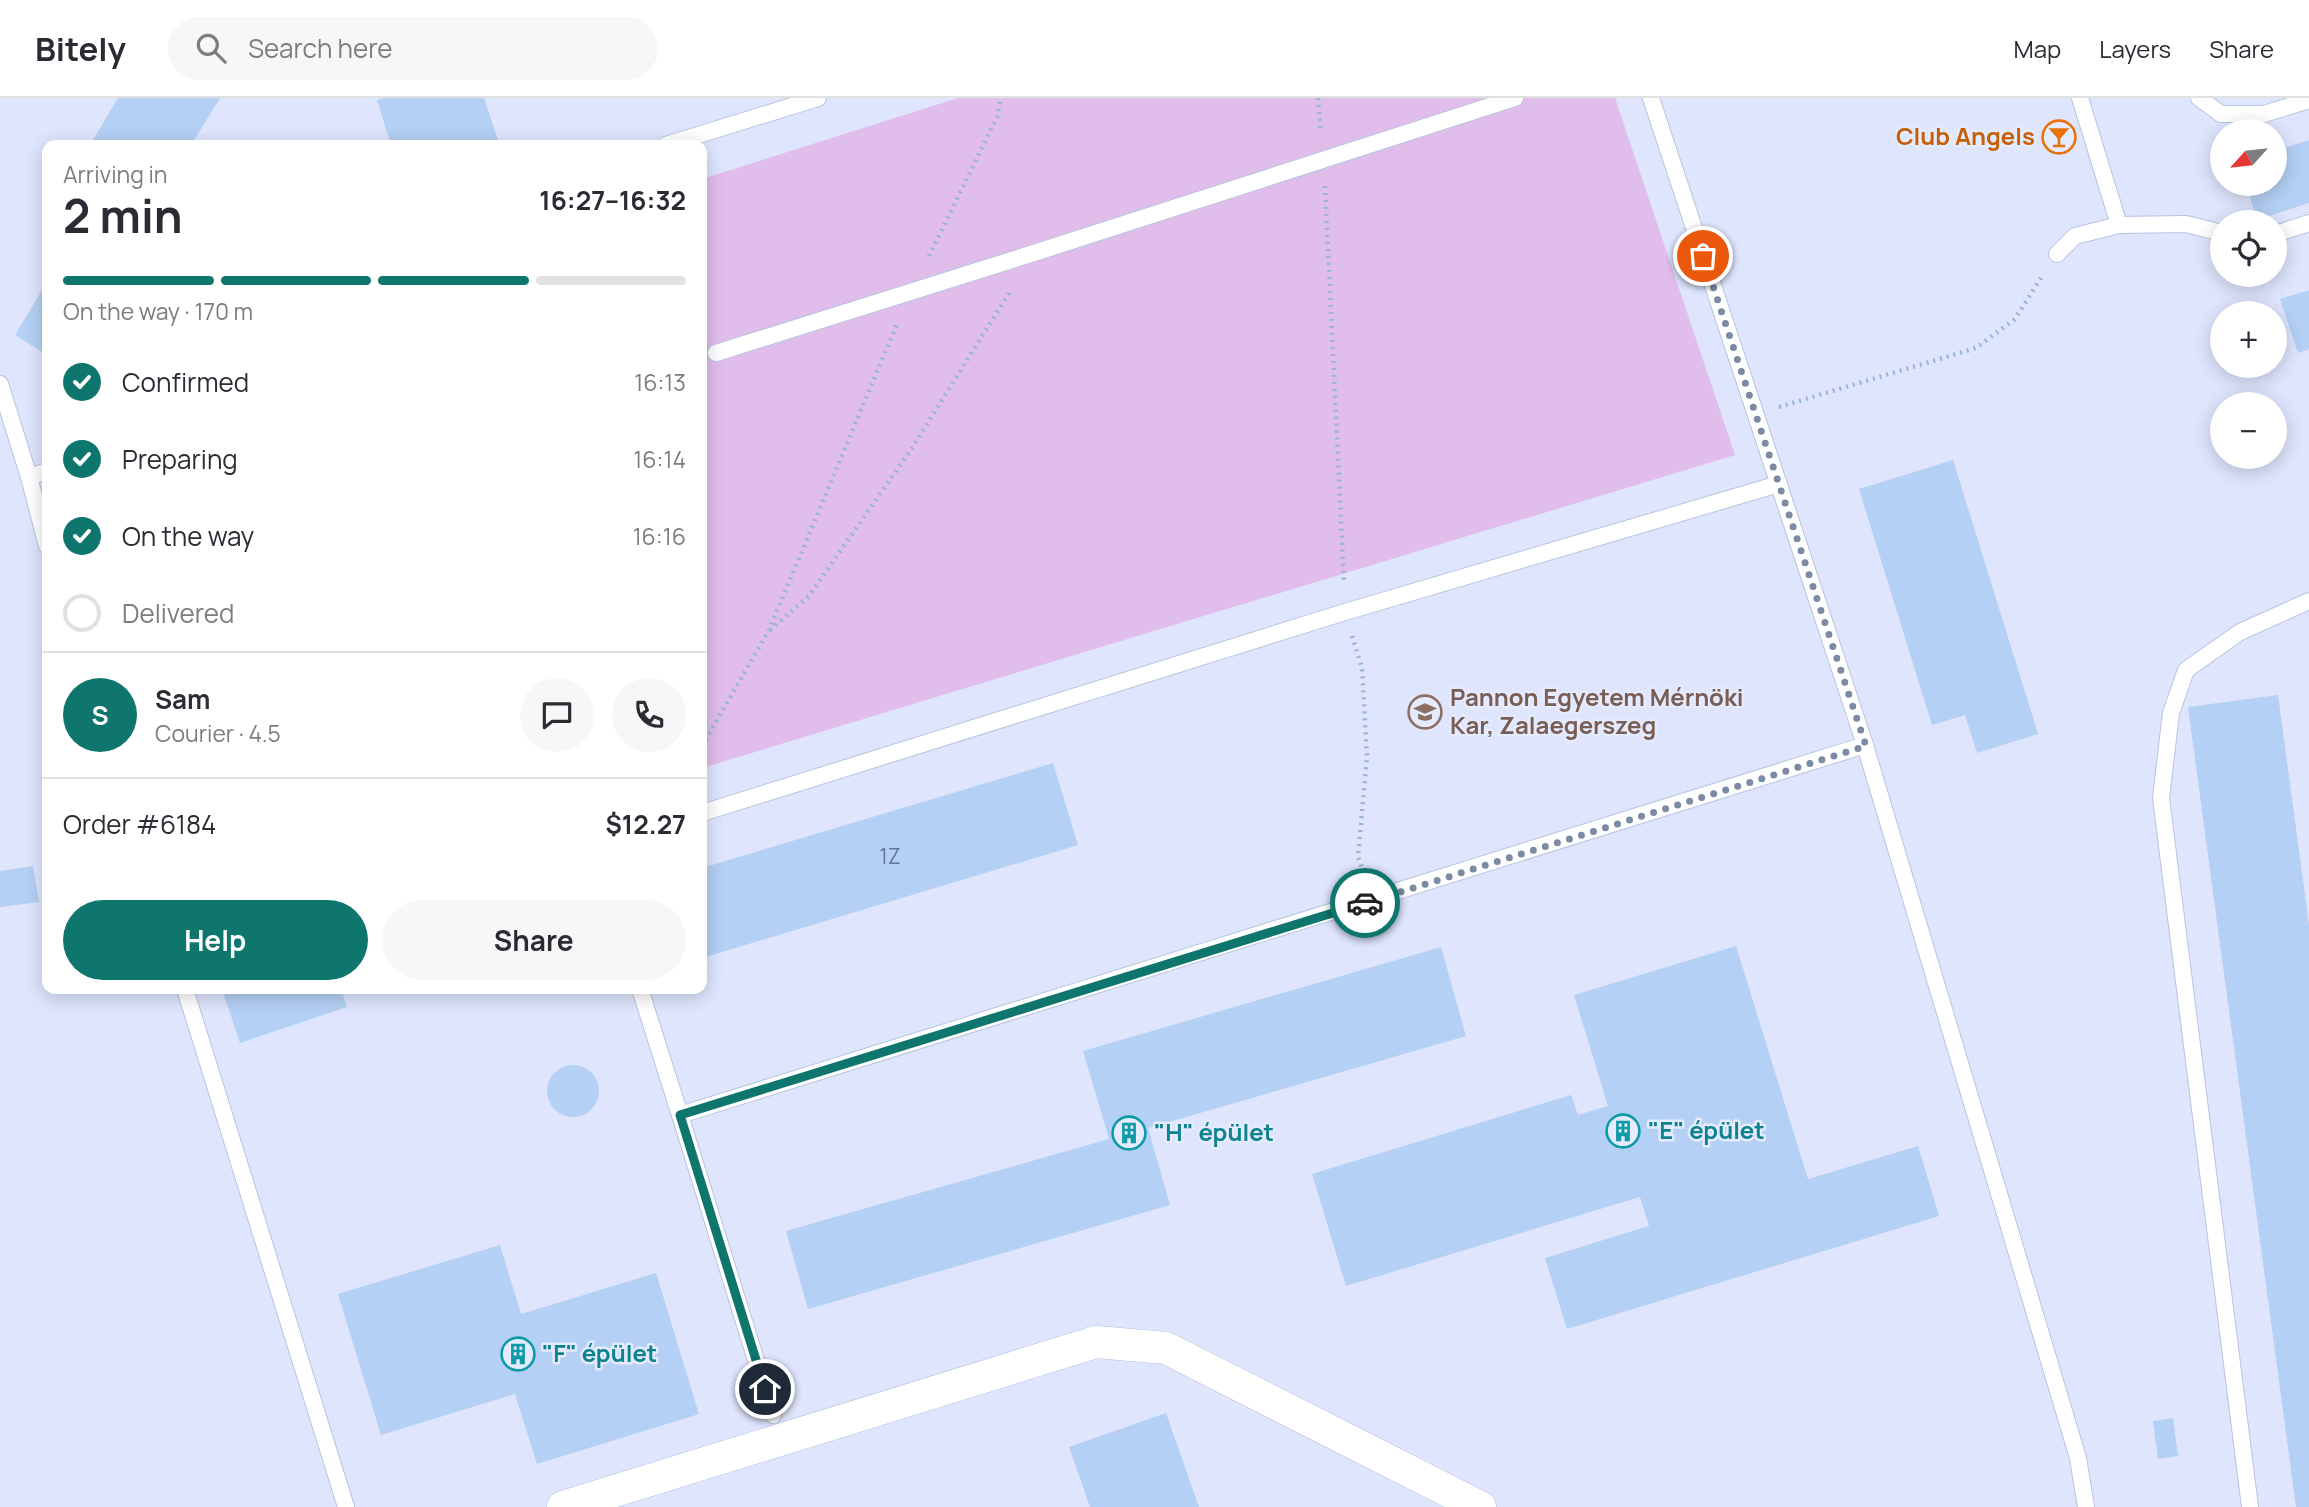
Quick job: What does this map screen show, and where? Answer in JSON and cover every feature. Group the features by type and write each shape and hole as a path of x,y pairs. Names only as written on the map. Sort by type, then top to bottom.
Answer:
{"street":[{"path":"563,1507 1096,1342 1166,1348 1479,1507"}],"lane":[{"path":"682,140 818,98"},
{"path":"716,353 1515,98"},
{"path":"1651,98 1866,746 2078,1458 2086,1507"},
{"path":"2080,98 2119,225"},
{"path":"2199,98 2221,114 2264,114 2309,100"},
{"path":"2287,230 2309,223"},
{"path":"2057,254 2075,236 2119,225 2186,224 2210,230"},
{"path":"0,384 42,527"},
{"path":"29,477 42,473"},
{"path":"707,811 1345,612 1779,484"},
{"path":"2250,1507 2161,798 2171,713 2186,670 2240,632 2309,601"},
{"path":"680,1115 1866,746"},
{"path":"187,994 346,1507"},
{"path":"642,994 773,1415"}],"path":[{"path":"707,737 769,630 911,292 997,117 1001,98"},
{"path":"1318,98 1345,612"},
{"path":"769,630 809,596 912,448 1034,253"},
{"path":"1755,414 1976,348 2015,319 2057,254"},
{"path":"1362,668 1367,757 1358,857 1362,869"}],"shaded area":[{"path":"958,98 1615,98 1735,455 707,766 707,177"}],"building":[{"path":"118,98 220,98 194,140 93,140"},
{"path":"484,98 498,140 389,140 377,100"},
{"path":"2309,140 2309,203 2287,210 2254,210 2250,196 2287,196 2287,147"},
{"path":"42,290 42,352 15,335"},
{"path":"2309,290 2309,349 2298,353 2287,320 2287,301 2280,299"},
{"path":"1953,460 2038,734 1977,753 1965,715 1932,725 1859,489"},
{"path":"2278,695 2309,925 2309,1507 2296,1507 2188,707"},
{"path":"1053,763 1078,845 707,956 707,867"},
{"path":"33,866 39,902 0,907 0,871"},
{"name":"\"E\" épület","path":"1736,946 1808,1179 1918,1146 1939,1216 1567,1329 1545,1258 1649,1226 1640,1197 1346,1286 1312,1174 1571,1095 1578,1115 1608,1106 1574,995"},
{"name":"\"H\" épület","path":"1441,947 1466,1036 1148,1128 1170,1205 808,1309 786,1231 1109,1139 1083,1051"},
{"path":"224,994 343,994 347,1007 240,1043"},
{"path":"573,1065 583,1067 591,1073 597,1081 597,1101 591,1109 583,1115 573,1117 563,1115 555,1109 549,1101 547,1091 549,1081 555,1073 563,1067"},
{"name":"\"F\" épület","path":"500,1245 521,1314 656,1273 699,1414 537,1464 515,1394 381,1435 338,1294"},
{"path":"1166,1413 1199,1507 1090,1507 1069,1447"},
{"path":"2173,1418 2178,1456 2158,1459 2153,1421"}],"way so far":[{"path":"1365,903 1866,746 1703,256"}],"place":[{"name":"Club Angels","path":"2059,137"},
{"name":"Pannon Egyetem Mérnöki Kar, Zalaegerszeg","path":"1425,712"},
{"name":"\"E\" épület","path":"1623,1131"},
{"name":"\"H\" épület","path":"1129,1133"},
{"name":"\"F\" épület","path":"518,1354"}],"route":[{"path":"765,1389 680,1115 1365,903"}]}
